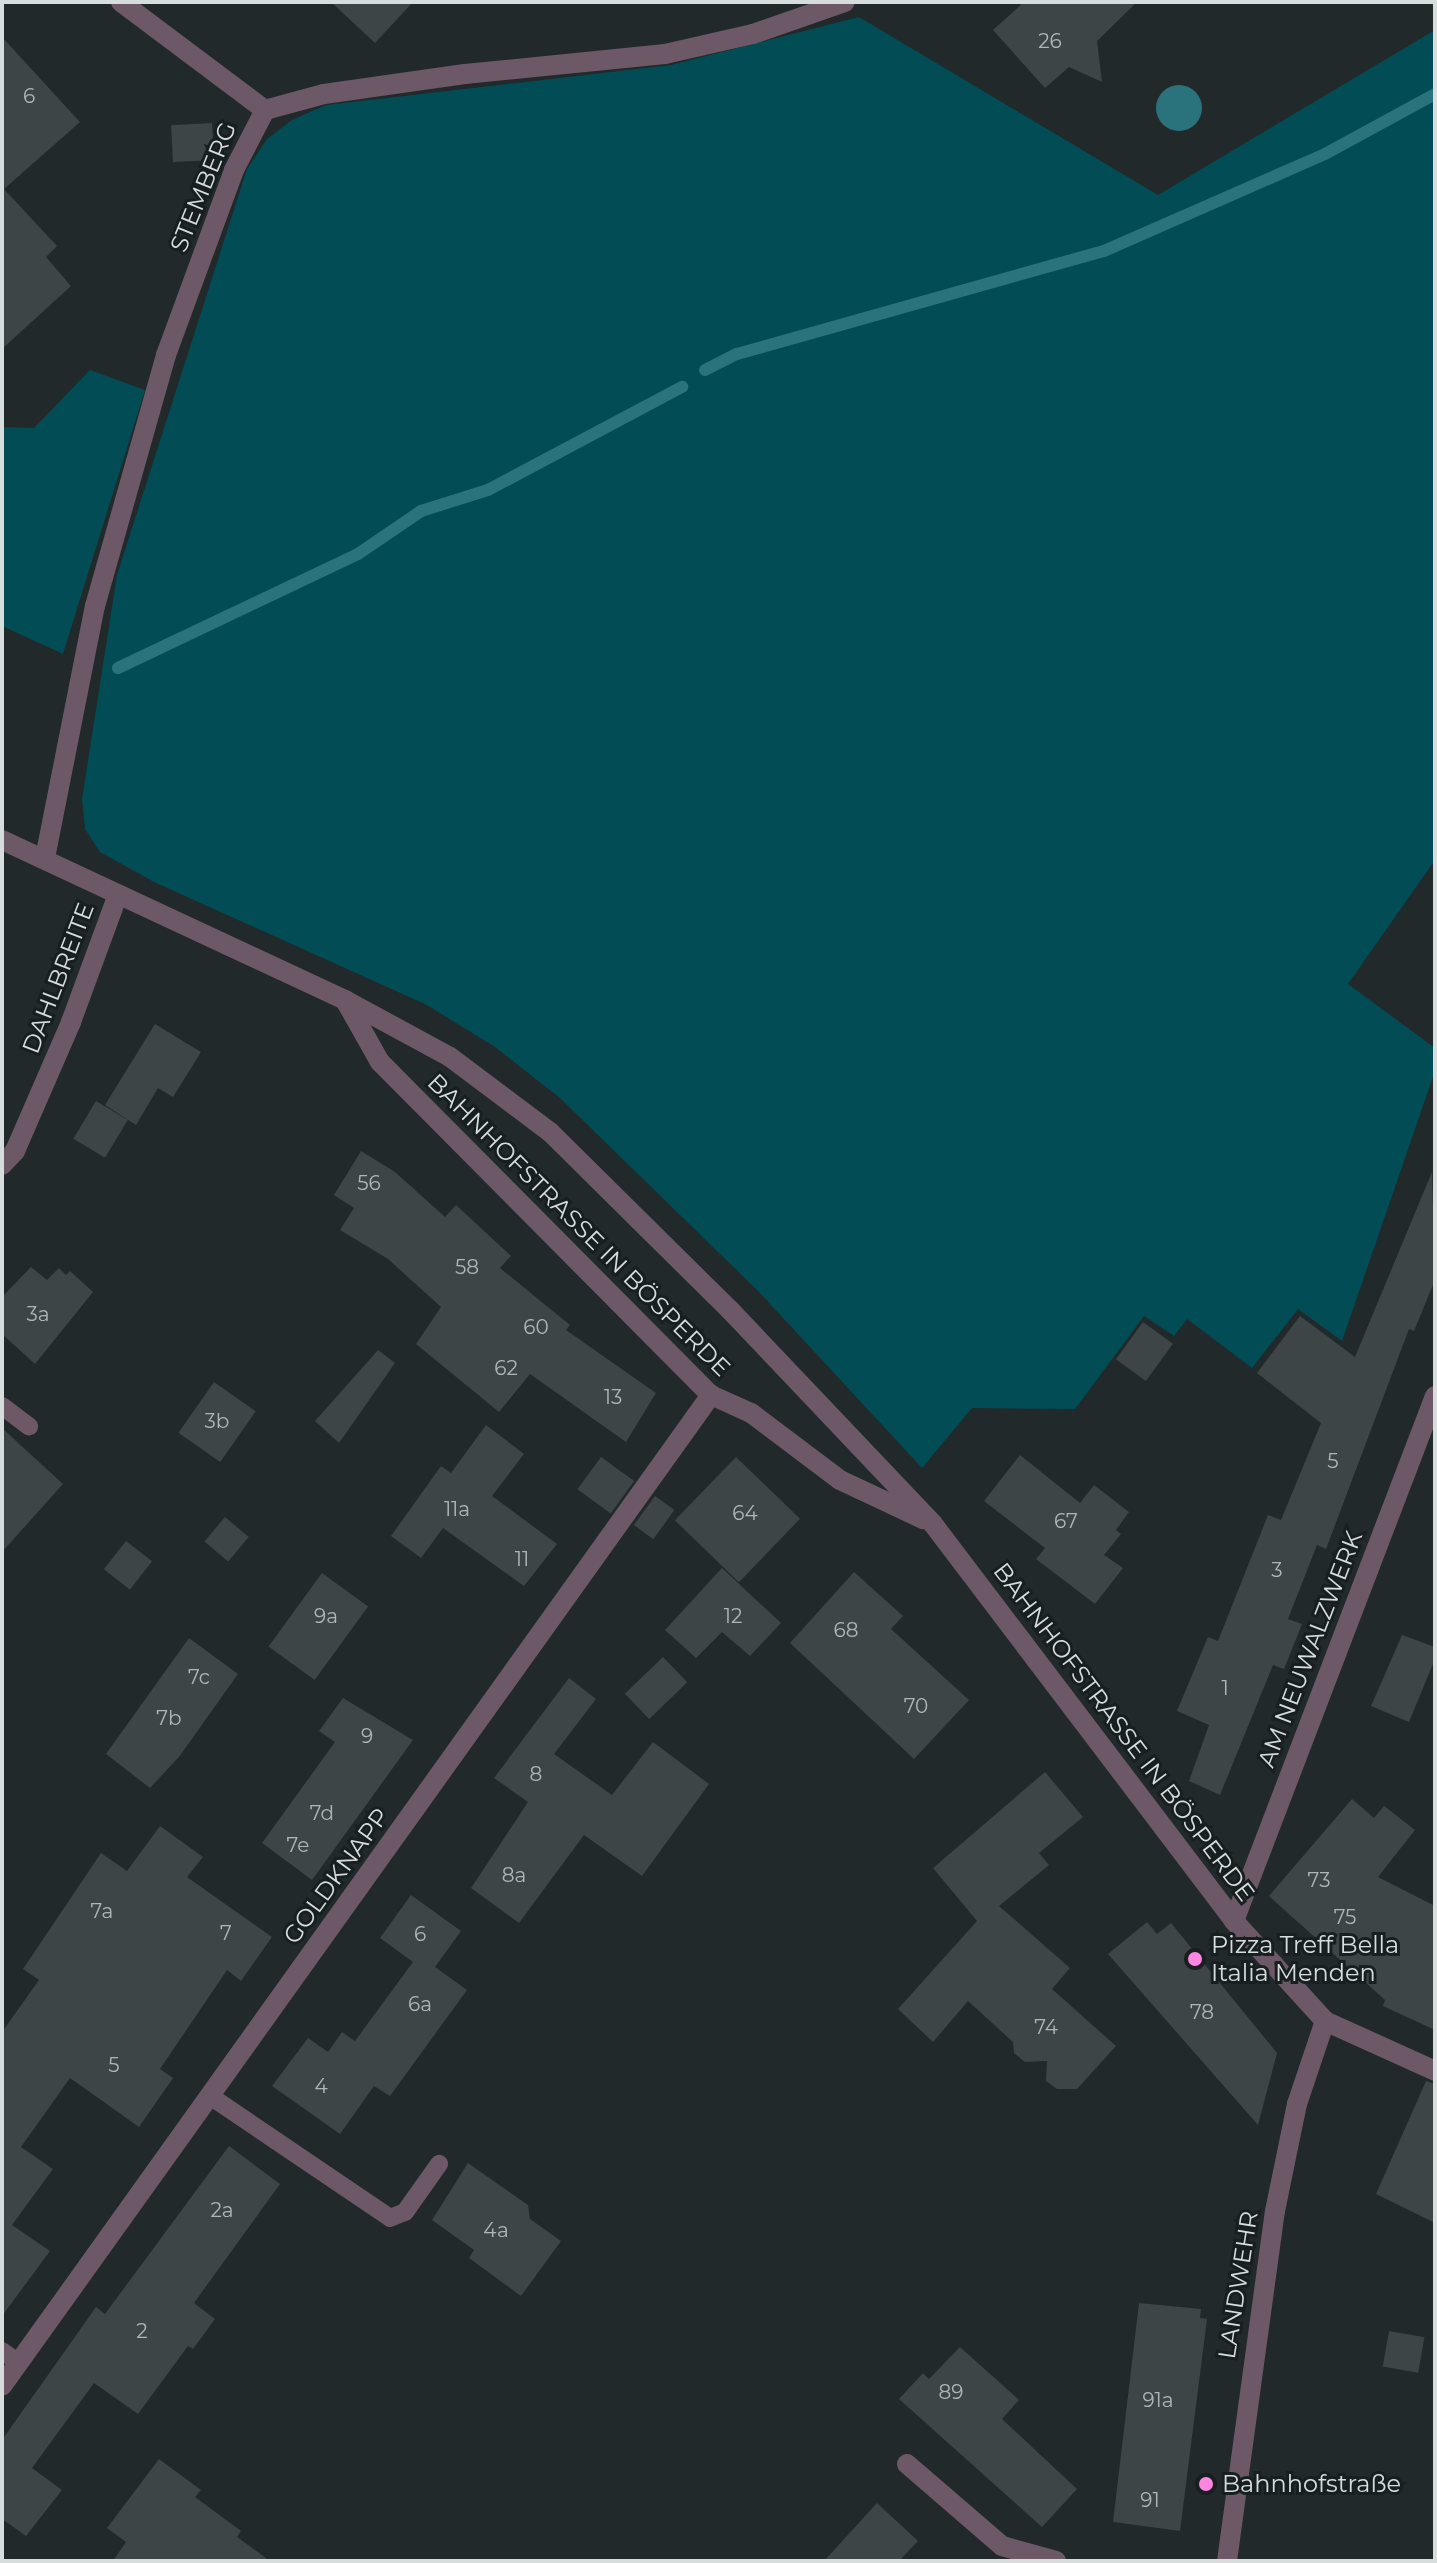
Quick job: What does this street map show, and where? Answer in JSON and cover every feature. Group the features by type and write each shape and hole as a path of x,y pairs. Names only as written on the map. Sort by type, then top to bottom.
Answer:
{"street":[{"path":"121,2 265,110"},
{"name":"STEMBERG","path":"45,858 95,606 166,355 234,170 265,110 324,94 449,76 665,54 753,34 845,2"},
{"name":"BAHNHOFSTRASSE IN BÖSPERDE","path":"2,840 345,1000 450,1057 550,1132 730,1310 933,1524 1234,1921 1325,2021 1435,2071"},
{"name":"DAHLBREITE","path":"2,1165 15,1151 71,1022 118,894"},
{"name":"BAHNHOFSTRASSE IN BÖSPERDE","path":"345,1000 390,1074 711,1395 751,1413 840,1480 933,1524"},
{"name":"GOLDKNAPP","path":"2,2386 10,2357 210,2096 711,1395"},
{"name":"AM NEUWALZWERK","path":"1234,1921 1435,1396"},
{"name":"LANDWEHR","path":"1227,2561 1275,2211 1297,2104 1325,2021"},
{"path":"907,2464 1002,2546 1056,2561"}],"lane":[{"path":"2,1406 29,1426"},
{"path":"210,2096 390,2218 405,2212 439,2164"}],"shaded area":[{"path":"859,17 1158,195 1435,30 1435,860 1348,984 1435,1048 1435,1071 1342,1341 1298,1309 1252,1368 1187,1319 1174,1336 1144,1316 1075,1409 972,1408 922,1468 758,1291 560,1098 495,1047 427,1005 154,882 100,852 85,829 82,799 117,575 247,169 267,139 292,120 326,105 671,65"},
{"path":"1179,85 1195,92 1202,108 1195,124 1179,131 1163,124 1156,108 1163,92"},
{"path":"90,370 145,390 63,654 2,626 2,427 34,428"}],"building":[{"path":"331,2 413,2 375,43"},
{"path":"1024,2 1137,2 1097,41 1102,82 1069,67 1045,88 993,30"},
{"path":"2,37 80,122 4,189 57,246 46,257 71,286 2,349"},
{"path":"212,123 214,160 173,162 171,125"},
{"path":"155,1024 201,1052 173,1097 158,1088 136,1125 105,1105"},
{"path":"96,1101 128,1120 105,1158 73,1139"},
{"path":"361,1151 395,1172 445,1217 456,1205 511,1256 500,1268 570,1325 566,1330 656,1393 626,1442 530,1374 499,1412 416,1344 441,1307 388,1259 340,1230 354,1208 334,1195"},
{"path":"1432,1172 1435,1280 1414,1331 1409,1329 1326,1549 1317,1545 1288,1619 1302,1624 1284,1669 1273,1665 1220,1795 1189,1781 1209,1725 1177,1711 1208,1637 1218,1641 1268,1515 1281,1520 1321,1423 1257,1373 1300,1316 1355,1357"},
{"path":"31,1267 47,1280 59,1268 66,1275 70,1271 93,1292 35,1364 2,1334 2,1297"},
{"path":"1143,1322 1173,1344 1146,1381 1116,1359"},
{"path":"378,1350 395,1363 339,1443 315,1421"},
{"path":"214,1382 256,1411 220,1462 178,1433"},
{"path":"486,1425 524,1454 492,1496 557,1544 524,1586 443,1528 421,1558 391,1536 441,1466 451,1473"},
{"path":"2,1428 63,1484 2,1552"},
{"path":"1020,1455 1080,1503 1094,1485 1129,1512 1116,1530 1121,1534 1104,1555 1123,1568 1095,1604 1036,1559 1045,1548 984,1501"},
{"path":"601,1457 634,1481 611,1513 577,1489"},
{"path":"736,1457 800,1519 739,1582 675,1520"},
{"path":"655,1496 674,1510 653,1539 634,1525"},
{"path":"225,1517 249,1537 228,1561 204,1542"},
{"path":"126,1541 152,1561 130,1590 104,1569"},
{"path":"722,1568 781,1623 750,1656 722,1632 696,1658 665,1630"},
{"path":"854,1572 903,1616 891,1629 969,1700 914,1759 790,1643"},
{"path":"322,1573 368,1607 315,1680 269,1647"},
{"path":"1402,1635 1435,1647 1435,1659 1409,1722 1371,1706"},
{"path":"189,1638 238,1674 179,1757 150,1788 106,1754"},
{"path":"663,1657 687,1682 649,1719 625,1694"},
{"path":"569,1678 596,1699 554,1754 612,1795 653,1742 709,1784 642,1876 584,1835 519,1923 471,1888 528,1802 494,1778"},
{"path":"343,1698 413,1740 312,1880 262,1843 335,1742 319,1731"},
{"path":"1045,1772 1083,1817 1039,1853 1049,1865 999,1906 1070,1968 1052,1989 1116,2046 1077,2089 1057,2089 1046,2081 1047,2061 1025,2062 1014,2053 1013,2042 968,2001 933,2042 898,2009 977,1921 933,1868"},
{"path":"1352,1799 1374,1818 1384,1806 1415,1830 1378,1877 1435,1906 1435,2030 1383,2006 1385,2000 1269,1896"},
{"path":"160,1826 203,1857 187,1877 272,1937 241,1981 227,1970 160,2069 173,2078 139,2127 70,2078 21,2147 53,2169 12,2225 50,2251 2,2316 2,2032 39,1980 23,1969 101,1853 127,1871"},
{"path":"411,1895 461,1931 435,1967 467,1990 390,2096 374,2086 340,2134 272,2086 308,2038 328,2052 342,2032 355,2041 413,1962 380,1938"},
{"path":"1147,1922 1157,1934 1171,1923 1277,2053 1258,2125 1108,1954"},
{"path":"1426,2081 1435,2084 1435,2223 1376,2194"},
{"path":"229,2146 280,2184 194,2303 215,2319 193,2349 188,2346 138,2414 94,2383 32,2468 62,2490 26,2536 2,2519 2,2440 96,2307 105,2314"},
{"path":"468,2163 528,2205 530,2219 561,2241 521,2296 469,2258 474,2250 432,2220"},
{"path":"1139,2303 1201,2309 1200,2318 1207,2319 1180,2531 1113,2522"},
{"path":"1389,2331 1424,2337 1418,2373 1383,2366"},
{"path":"960,2347 1019,2400 1002,2419 1077,2489 1042,2527 899,2399 923,2373 929,2379"},
{"path":"159,2459 201,2490 195,2497 241,2531 237,2537 270,2561 113,2561 126,2542 107,2528"},
{"path":"877,2503 918,2541 899,2561 824,2561"}],"waterway":[{"path":"705,370 737,354 1104,251 1325,154 1435,94"},
{"path":"118,668 358,554 421,511 488,490 682,387"}],"place":[{"name":"Pizza Treff Bella Italia Menden","path":"1195,1959"},
{"name":"Bahnhofstraße","path":"1206,2484"}]}
